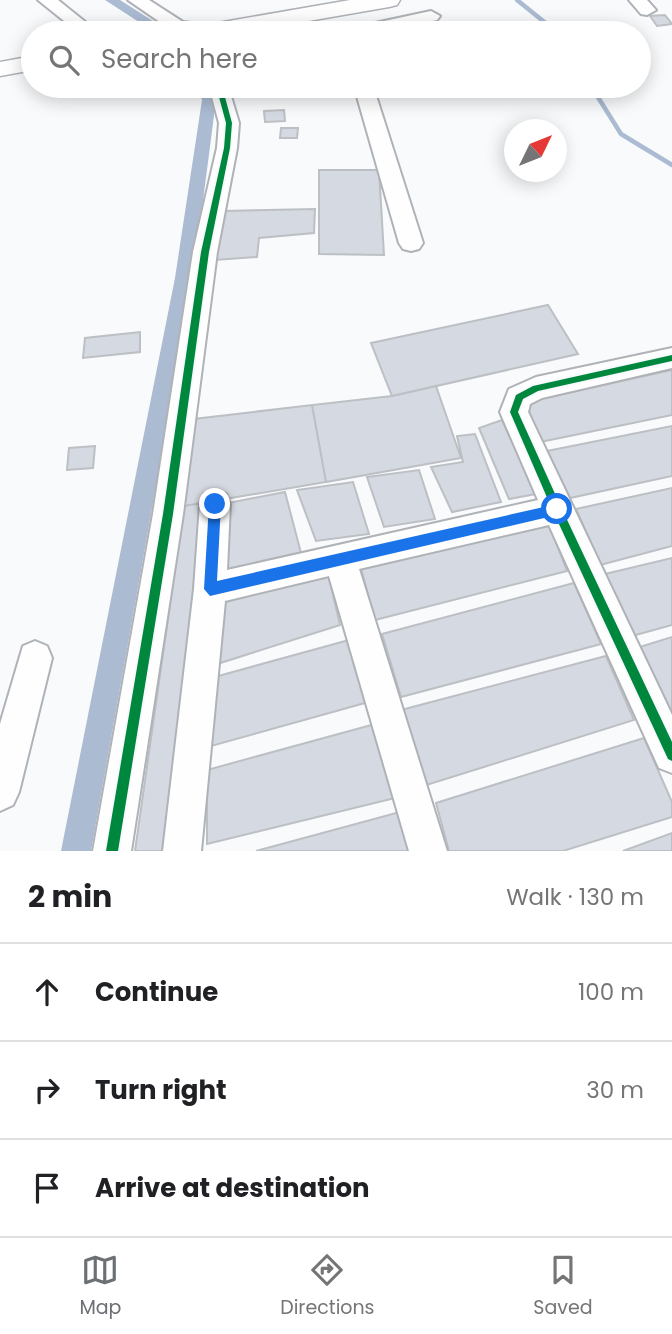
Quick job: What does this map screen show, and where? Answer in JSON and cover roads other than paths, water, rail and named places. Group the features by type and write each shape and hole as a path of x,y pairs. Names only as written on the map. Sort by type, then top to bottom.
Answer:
{"main road":[{"path":"268,21 389,0"},
{"path":"0,69 21,65"}],"street":[{"path":"47,0 74,21"},
{"path":"137,0 170,21"},
{"path":"338,9 342,21"},
{"path":"408,21 431,16"},
{"path":"112,851 168,514 205,252 227,148 229,123 222,98"},
{"path":"367,98 411,243"},
{"path":"672,358 536,388 520,397 514,412 672,755"},
{"path":"182,851 210,589 215,504"},
{"path":"210,589 557,509"},
{"path":"340,560 428,851"},
{"path":"0,792 7,739 35,658"}],"waterway":[{"path":"111,0 145,21"},
{"path":"517,0 543,21"},
{"path":"76,851 184,278 208,98"},
{"path":"598,98 621,134 672,165"}]}
